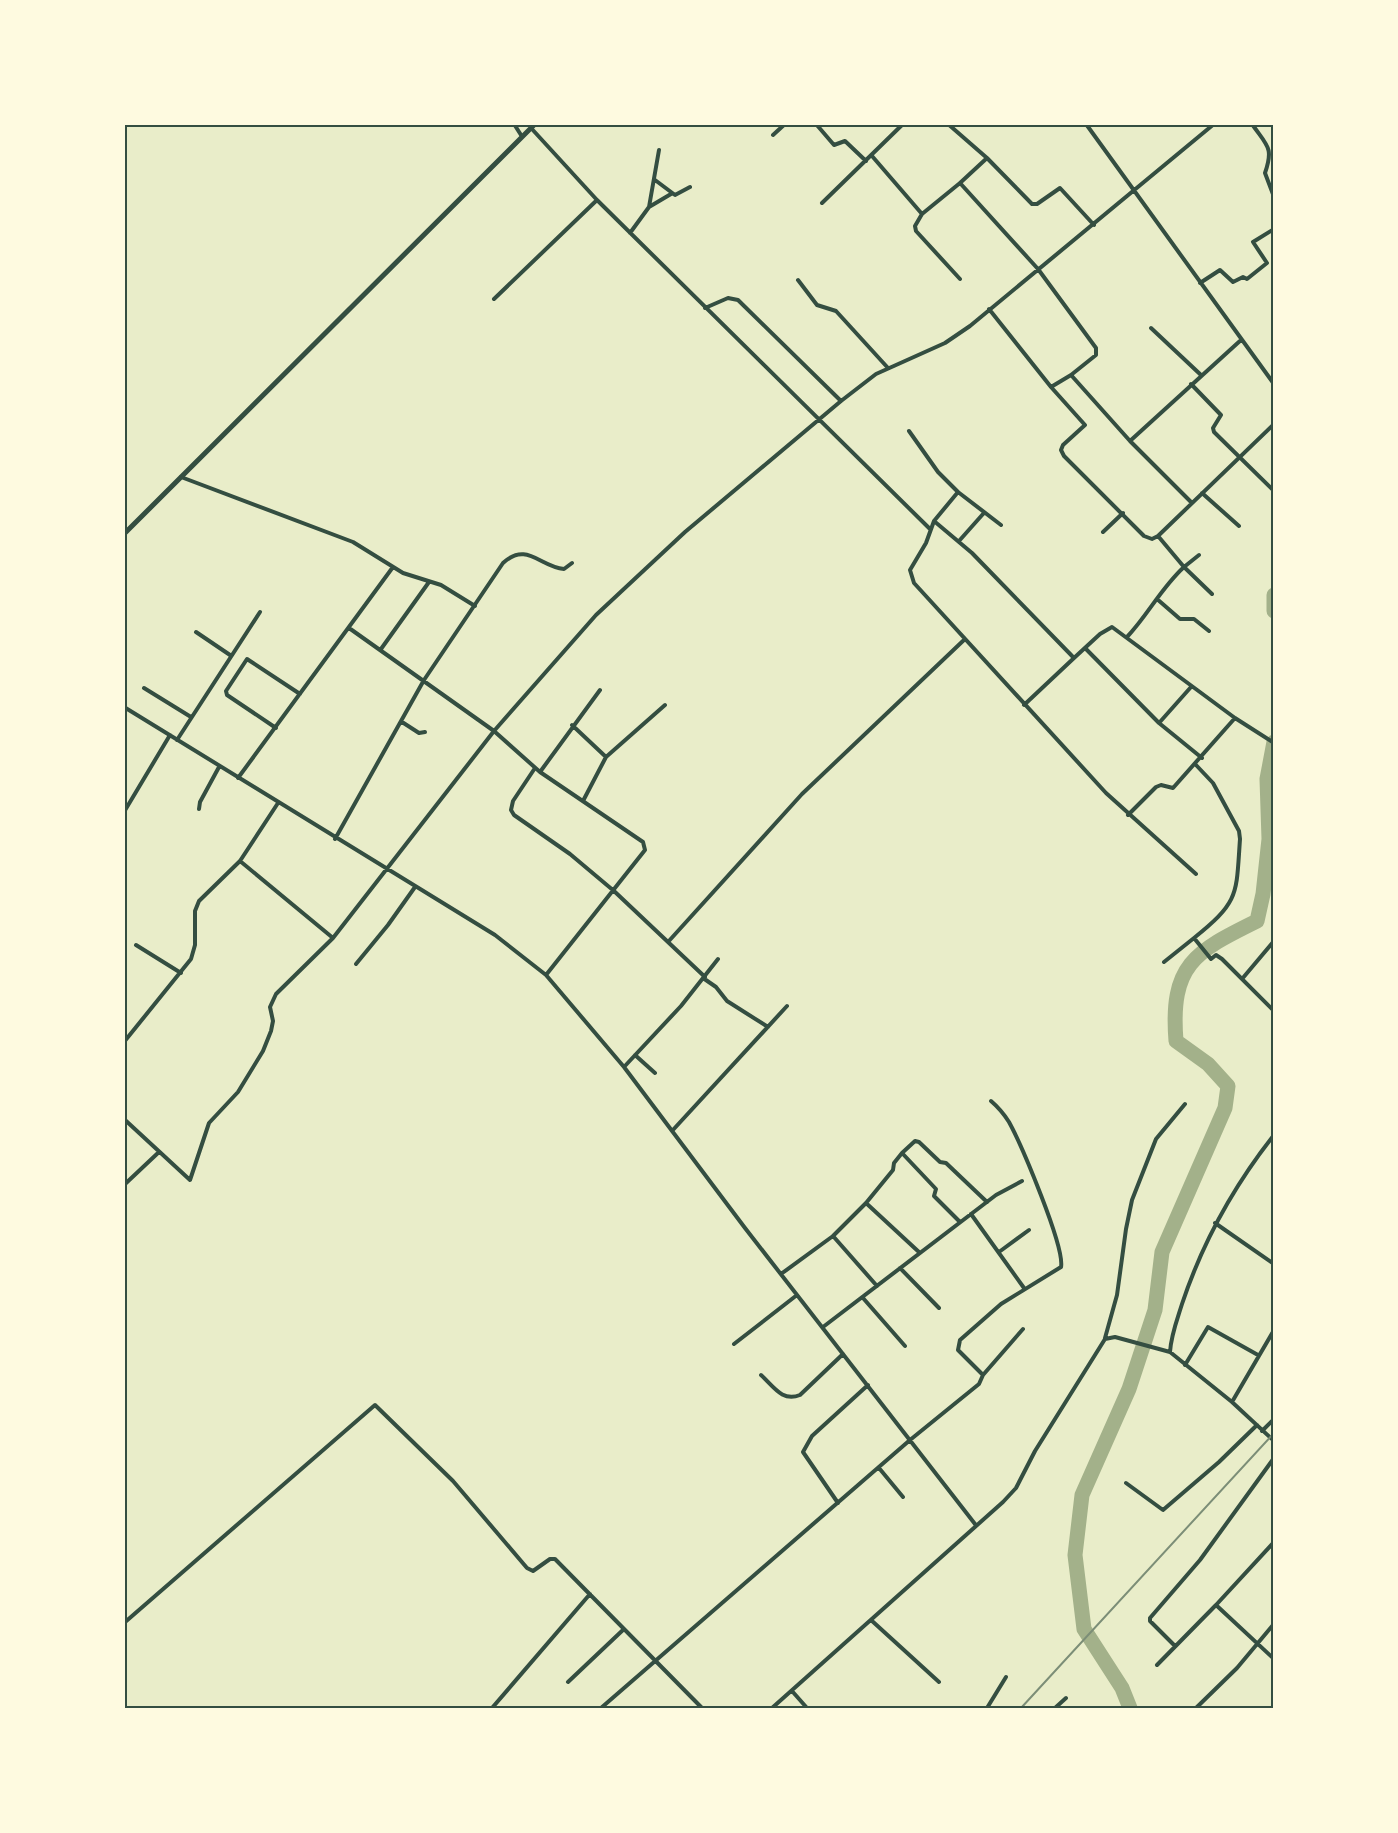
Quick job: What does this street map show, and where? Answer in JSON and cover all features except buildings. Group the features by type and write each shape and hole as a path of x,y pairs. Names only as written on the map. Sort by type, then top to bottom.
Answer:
{"main road":[{"path":"124,534 521,135 533,126"}],"street":[{"path":"514,124 521,135"},
{"path":"773,135 785,124"},
{"path":"816,124 834,145 845,141 866,161"},
{"path":"822,203 903,124"},
{"path":"948,124 987,158 1032,204 1037,204 1060,188 1094,225"},
{"path":"1086,124 1136,190 1274,384"},
{"path":"124,1119 190,1180 209,1123 238,1092 263,1051 273,1021 271,1001 333,938 388,871 494,731 603,607 685,532 841,401 888,368 945,343 1094,225 1214,124"},
{"path":"1252,124 1269,150 1271,159 1265,173 1274,197"},
{"path":"533,126 597,200 818,421 930,529"},
{"path":"630,233 648,207 659,150"},
{"path":"872,156 922,214"},
{"path":"960,279 916,231 916,222 922,214 987,158"},
{"path":"654,180 671,194"},
{"path":"960,183 1038,269 1097,352 1071,375 1051,387"},
{"path":"648,207 671,194 681,194 690,188"},
{"path":"494,299 597,200"},
{"path":"1200,283 1220,270 1233,282 1243,277 1247,279 1267,263 1252,242 1274,229"},
{"path":"798,280 817,305 836,312 888,368"},
{"path":"705,308 728,298 738,300 841,401"},
{"path":"989,309 1051,387 1085,425 1063,445 1061,450 1064,456 1148,538 1158,536 1274,424"},
{"path":"1150,328 1201,375"},
{"path":"1130,441 1191,383 1241,340"},
{"path":"1071,375 1130,441 1191,502"},
{"path":"1191,383 1221,416 1213,428 1238,458 1274,491"},
{"path":"909,431 938,472 983,514 1001,525"},
{"path":"182,477 353,542 393,567 441,585 475,606"},
{"path":"958,492 934,521 927,543 910,570 910,576 1024,705 1128,815 1196,874"},
{"path":"1202,493 1239,526"},
{"path":"1103,532 1123,513"},
{"path":"959,541 983,514"},
{"path":"934,521 959,541 1074,658"},
{"path":"1158,536 1184,567 1212,594"},
{"path":"1127,638 1153,608 1168,581 1199,555"},
{"path":"335,839 424,680 503,563 511,556 534,556 558,569 564,569 572,563"},
{"path":"238,778 393,567"},
{"path":"381,649 429,582"},
{"path":"1157,599 1179,619 1194,619 1209,631"},
{"path":"177,740 260,612"},
{"path":"1024,705 1109,627 1117,629 1191,687 1254,732 1274,743"},
{"path":"349,628 494,731 540,772 646,846 614,891 546,975"},
{"path":"195,632 230,655"},
{"path":"668,942 802,794 965,639"},
{"path":"1085,648 1159,723 1202,758"},
{"path":"276,728 227,695 226,691 247,659 300,694"},
{"path":"1159,723 1191,687"},
{"path":"144,688 191,717"},
{"path":"540,772 572,725 600,690"},
{"path":"583,801 606,757 665,705"},
{"path":"124,707 335,839 495,935 546,975 624,1067 975,1524"},
{"path":"1128,815 1156,787 1161,785 1173,788 1196,765 1235,718"},
{"path":"402,722 419,733 425,732"},
{"path":"572,725 606,757"},
{"path":"124,812 170,735"},
{"path":"1164,962 1195,940 1227,909 1236,893 1239,831 1213,783 1196,765"},
{"path":"199,809 219,766"},
{"path":"535,768 513,801 511,810 514,815 570,854 614,891 716,987 727,1002 768,1027"},
{"path":"124,1042 191,959 195,945 195,911 200,901 240,861 278,803"},
{"path":"240,861 333,938"},
{"path":"356,964 415,887"},
{"path":"1195,940 1211,958 1218,956 1274,1011"},
{"path":"1242,979 1274,941"},
{"path":"136,945 181,973"},
{"path":"624,1067 718,959"},
{"path":"672,1131 787,1006"},
{"path":"635,1055 655,1073"},
{"path":"983,1375 958,1350 957,1344 1001,1304 1057,1270 1062,1264 1033,1172 1008,1121 991,1101"},
{"path":"772,1708 1016,1488 1035,1451 1105,1339 1117,1295 1126,1228 1134,1194 1156,1139 1185,1104"},
{"path":"1170,1352 1171,1337 1188,1282 1215,1223 1230,1196 1274,1135"},
{"path":"781,1274 834,1236 866,1203 893,1170 894,1163 915,1141 919,1142 940,1162 946,1163 987,1202"},
{"path":"124,1185 159,1152"},
{"path":"902,1153 936,1189 934,1196 960,1222"},
{"path":"823,1327 987,1202 1022,1181"},
{"path":"866,1203 920,1253"},
{"path":"971,1214 1024,1288"},
{"path":"1215,1223 1274,1264"},
{"path":"999,1252 1029,1230"},
{"path":"834,1236 878,1286"},
{"path":"900,1268 939,1308"},
{"path":"734,1344 797,1295"},
{"path":"863,1298 905,1346"},
{"path":"1185,1365 1208,1327 1258,1355"},
{"path":"601,1708 910,1440 979,1384 983,1375 1023,1329"},
{"path":"1232,1402 1274,1330"},
{"path":"1105,1339 1115,1337 1170,1352 1232,1402 1274,1441"},
{"path":"761,1375 782,1396 792,1398 800,1395 843,1354"},
{"path":"838,1503 803,1452 812,1436 868,1385"},
{"path":"124,1623 375,1405 453,1481 530,1570 550,1559 555,1559 702,1708"},
{"path":"1262,1431 1274,1419"},
{"path":"1126,1483 1163,1510 1219,1462 1257,1425"},
{"path":"1175,1646 1150,1621 1150,1618 1200,1560 1274,1458"},
{"path":"879,1468 903,1497"},
{"path":"1157,1665 1274,1542"},
{"path":"492,1708 590,1594"},
{"path":"1216,1605 1274,1659"},
{"path":"871,1620 939,1682"},
{"path":"1196,1708 1258,1644 1273,1625"},
{"path":"568,1682 624,1629"},
{"path":"987,1708 1006,1677"},
{"path":"792,1691 807,1708"},
{"path":"1055,1708 1066,1698"}],"waterway":[{"path":"1274,595 1274,611"},
{"path":"1130,1708 1122,1688 1084,1629 1075,1555 1082,1495 1129,1389 1155,1310 1162,1252 1225,1108 1228,1086 1208,1064 1176,1041 1177,995 1182,978 1202,953 1217,942 1257,921 1263,894 1269,839 1267,779 1274,742"}],"railway":[{"path":"1021,1708 1274,1433"}]}
